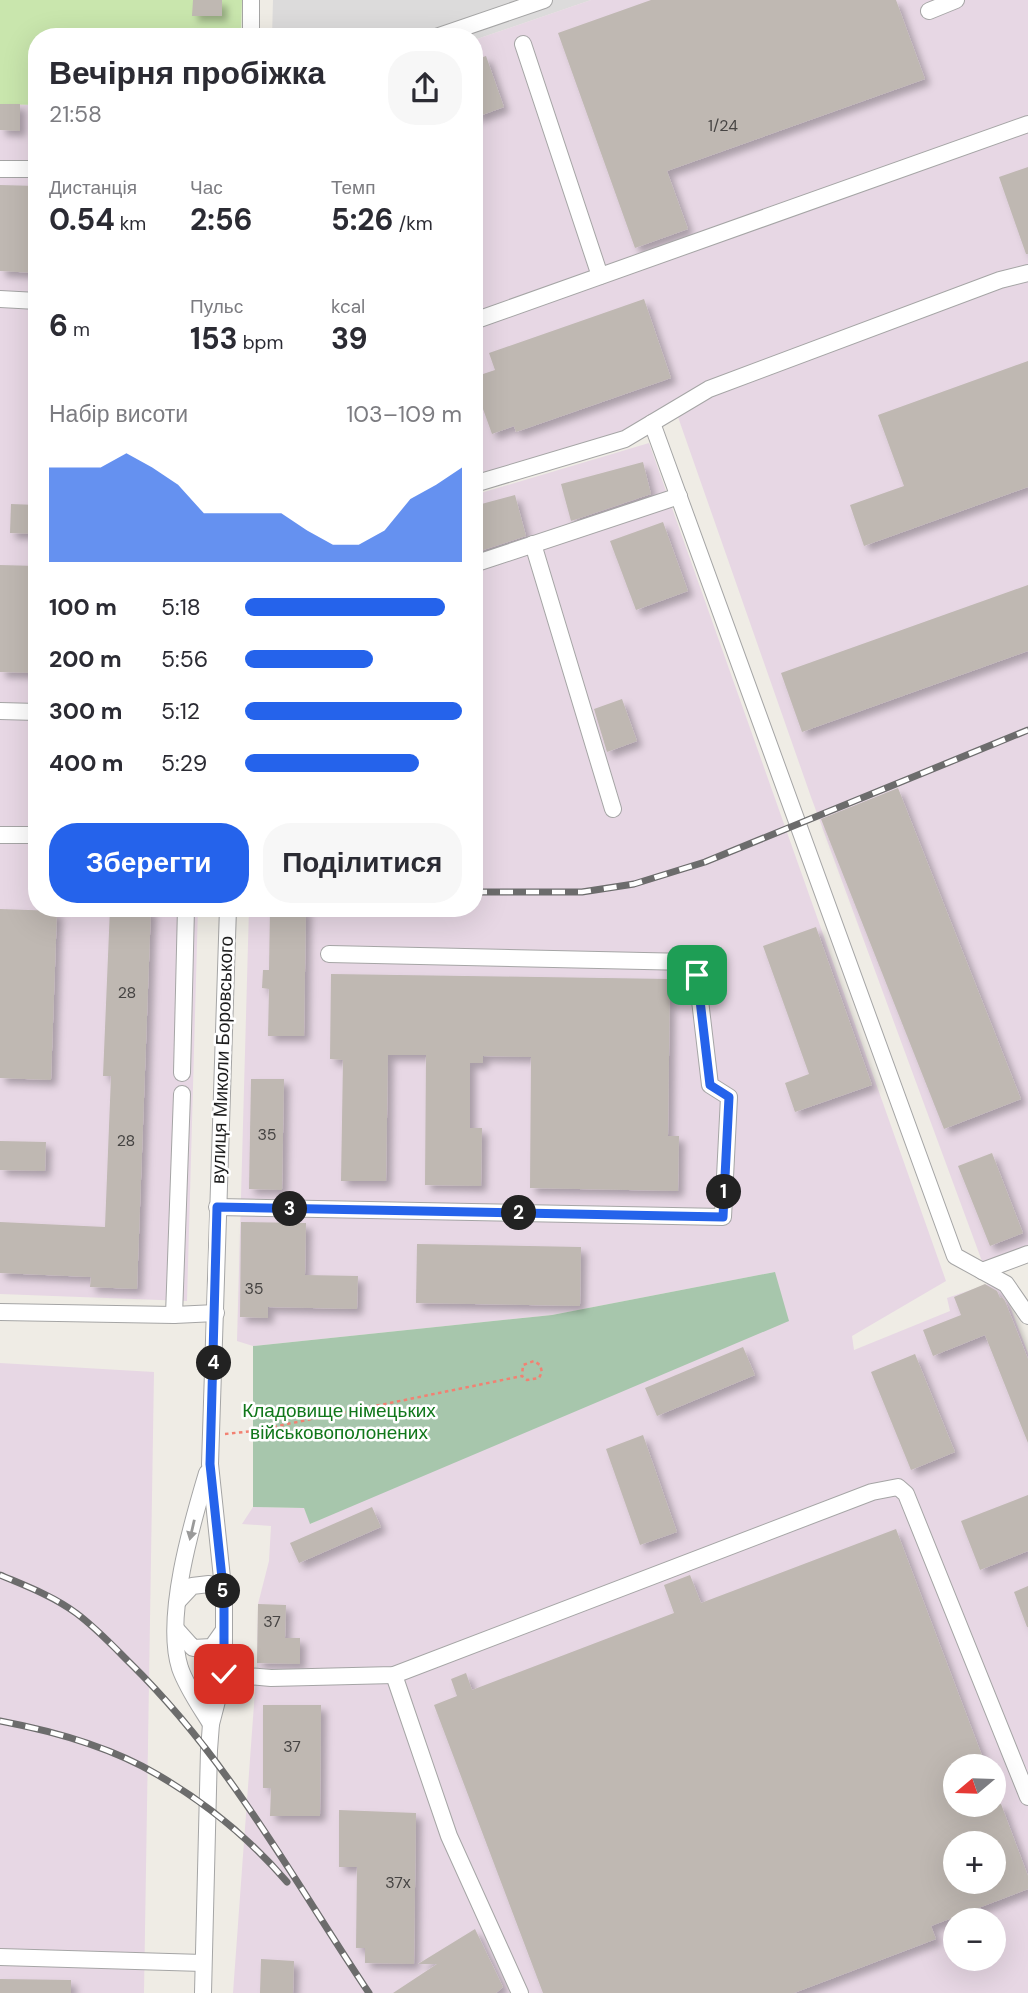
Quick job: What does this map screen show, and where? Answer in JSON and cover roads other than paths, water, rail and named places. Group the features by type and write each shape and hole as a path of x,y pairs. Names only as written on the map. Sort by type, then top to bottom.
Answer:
{"street":[{"path":"251,0 251,28"},
{"path":"457,28 507,6 544,0"},
{"path":"929,11 957,0"},
{"path":"523,44 600,276"},
{"path":"483,318 1028,124"},
{"path":"0,169 28,169"},
{"path":"483,481 625,439 709,389 1000,280 1028,273"},
{"path":"0,299 28,301"},
{"path":"652,423 955,1256 1006,1284 1028,1316"},
{"path":"483,561 678,496"},
{"path":"533,544 613,809"},
{"path":"0,711 28,712"},
{"path":"0,835 28,835"},
{"path":"182,1073 186,917"},
{"name":"вулиця Миколи Боровського","path":"202,1993 211,1724 224,1674 224,1597 210,1464 228,917"},
{"path":"217,1207 723,1217 729,1097 710,1085 697,975 689,962 330,954"},
{"path":"174,1315 183,1094"},
{"path":"982,1271 1028,1254"},
{"path":"0,1312 174,1315 216,1313"},
{"name":"вулиця Миколи Боровського","path":"210,1464 198,1503 176,1603 176,1629 180,1667 211,1724"},
{"path":"224,1674 271,1678 394,1675 872,1492 898,1487 906,1494 1028,1797"},
{"path":"176,1603 192,1586 209,1584 224,1597"},
{"path":"176,1629 193,1648 212,1647 224,1630"},
{"path":"394,1675 449,1836 520,1993"},
{"path":"0,1957 204,1963"}],"railway":[{"path":"483,892 582,892 634,884 705,862 1028,730"},
{"path":"0,1575 49,1596 76,1613 110,1643 166,1701 229,1780 369,1993"},
{"path":"0,1721 81,1741 121,1756 158,1775 227,1823 287,1882"}],"park label":[{"name":"Кладовище німецьких військовополонених","path":"339,1421"}]}
